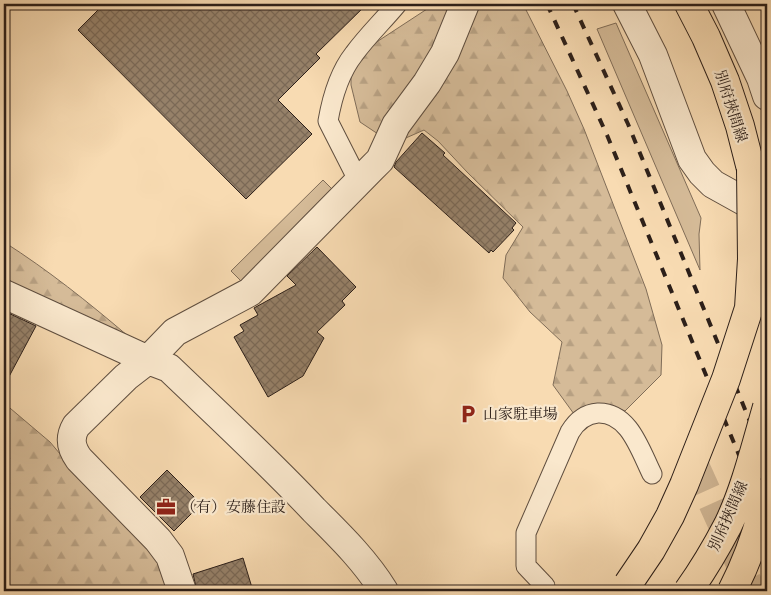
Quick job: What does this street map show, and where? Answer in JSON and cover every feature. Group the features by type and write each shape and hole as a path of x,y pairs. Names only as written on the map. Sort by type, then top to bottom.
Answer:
{"main road":[{"name":"別府挾間線","path":"689,4 725,81 740,126 750,169 767,212"},
{"path":"622,591 651,550 670,516 684,485 738,345 749,308 752,250 750,169"},
{"name":"別府挾間線","path":"688,591 728,523 748,471 767,407"},
{"path":"732,591 754,538 767,492"}],"street":[{"path":"182,591 170,556 158,540 79,459 73,451 72,434 76,426 126,377 148,360 175,332 250,292 380,160 396,125 427,83 445,53 465,4"},
{"path":"627,4 653,55 692,159 713,184 767,212"},
{"path":"726,4 761,78 767,96"},
{"path":"4,294 169,368 283,477 353,550 372,572 384,591"}],"lane":[{"path":"359,182 328,121 329,112 338,82 353,54 397,4"},
{"path":"545,586 526,566 526,533 570,432 576,423 585,416 595,413 606,413 617,417 631,433 652,474"}],"green space":[{"path":"429,4 458,4 381,136 360,122 351,85 351,73 372,45 427,9"},
{"path":"472,4 523,4 584,129 646,289 662,345 661,375 625,411 605,404 594,404 574,414 553,385 562,342 530,312 503,278 506,255 523,227 438,141 424,130 399,141"},
{"path":"616,23 701,218 699,234 700,270 597,29"},
{"path":"323,180 335,192 243,283 231,271"},
{"path":"4,242 68,287 128,336 4,279"},
{"path":"4,403 50,442 71,467 155,553 171,591 4,591"}],"building":[{"path":"104,4 367,4 316,54 320,58 278,100 312,134 246,199 78,30"},
{"path":"422,133 516,223 512,228 514,230 493,252 491,250 489,253 394,167 396,162"},
{"path":"317,247 356,287 342,301 345,305 317,332 324,338 303,376 268,397 234,337 244,331 240,325 258,315 254,308 296,285 287,276"},
{"path":"4,311 36,326 4,386"},
{"path":"167,470 201,504 174,531 140,497"},
{"path":"243,558 253,591 197,591 193,574"}],"tunnel":[{"path":"695,465 752,591"}],"railway":[{"path":"547,4 607,135 767,523"},
{"path":"573,4 628,124 767,463"}],"place":[{"name":"山家駐車場","path":"468,414"},
{"name":"（有）安藤住設","path":"166,507"}]}
